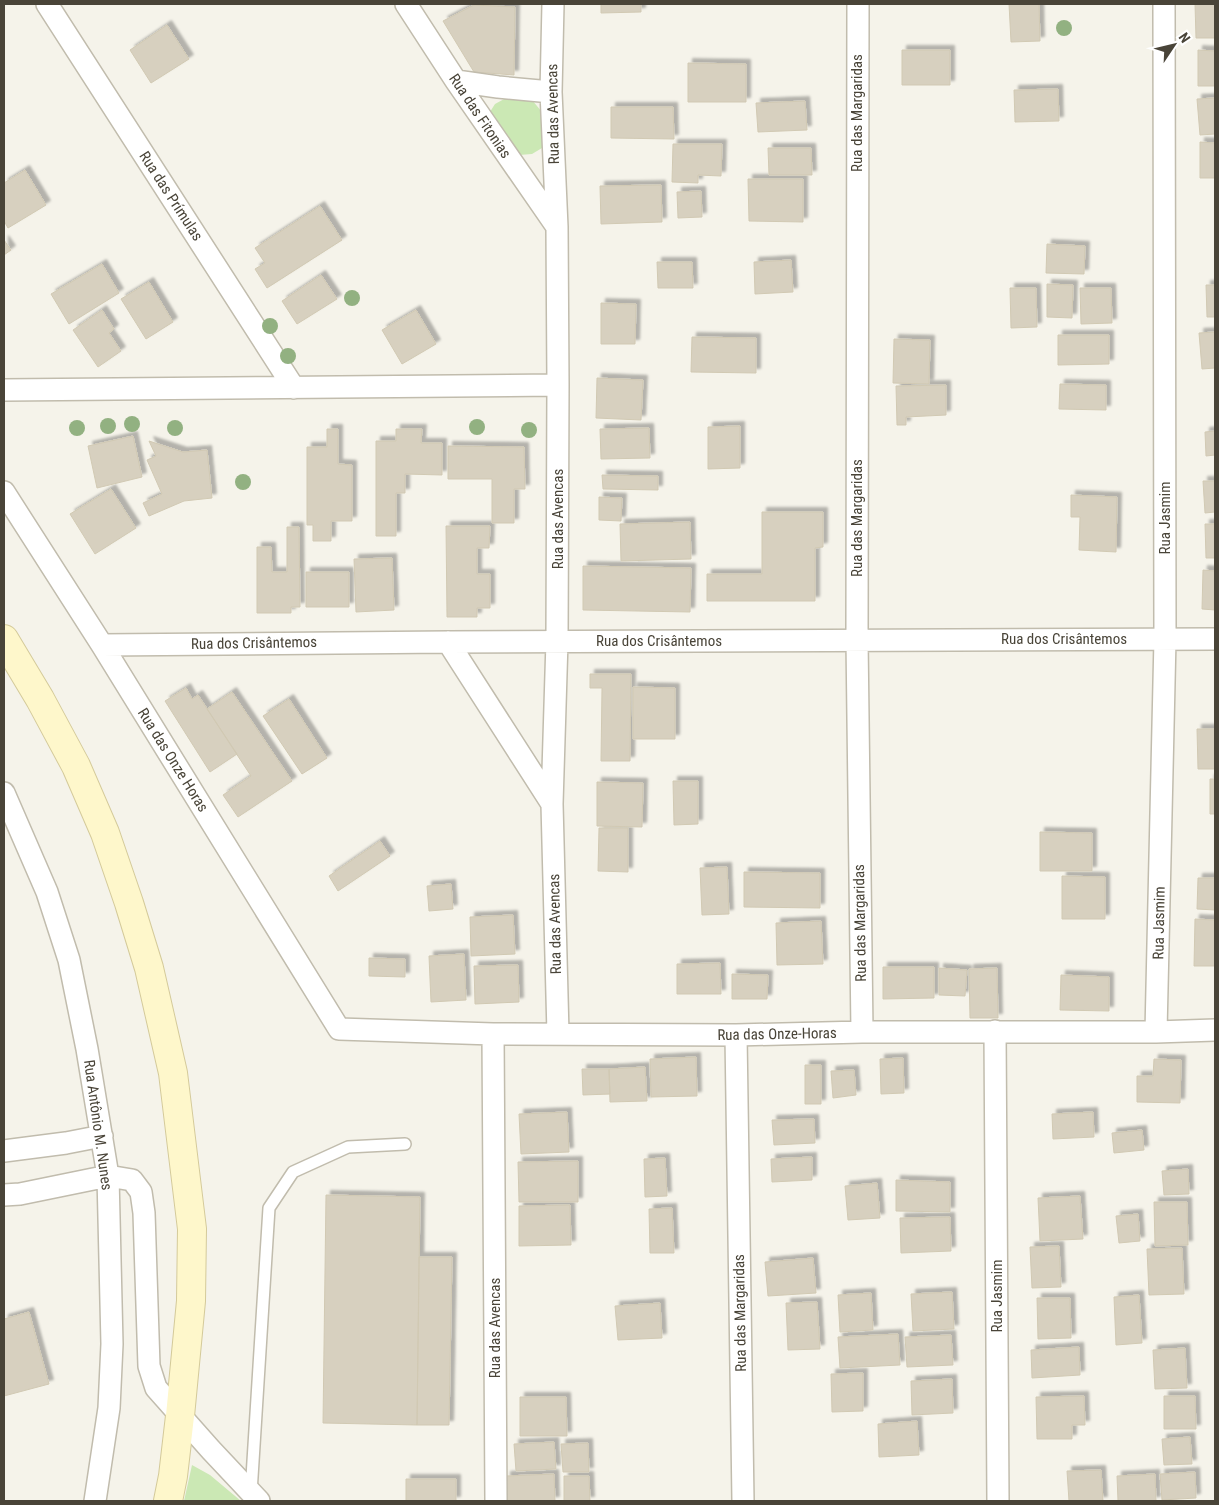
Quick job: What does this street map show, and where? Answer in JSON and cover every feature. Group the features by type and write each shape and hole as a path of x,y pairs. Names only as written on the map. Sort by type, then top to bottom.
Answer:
{"main road":[{"path":"4,639 40,699 76,766 105,833 130,903 149,968 171,1064 192,1228 191,1301 180,1416 168,1501"}],"street":[{"name":"Rua das Prímulas","path":"47,4 294,388"},
{"name":"Rua das Fitonias","path":"406,4 456,81 557,227"},
{"name":"Rua das Avencas","path":"553,4 551,92 557,227 558,385 557,641 552,804 558,1034"},
{"name":"Rua das Margaridas","path":"858,4 856,640 862,1032"},
{"name":"Rua Jasmim","path":"1156,1032 1165,639 1164,4"},
{"path":"456,81 551,92"},
{"path":"4,390 558,385"},
{"name":"Rua das Onze Horas","path":"4,492 102,644 339,1029"},
{"name":"Rua dos Crisântemos","path":"102,644 1215,639"},
{"path":"448,642 552,804"},
{"name":"Rua Antônio M. Nunes","path":"4,793 47,892 68,960 87,1049 108,1176 112,1344 109,1408 95,1501"},
{"name":"Rua das Onze-Horas","path":"339,1029 493,1034 736,1035 862,1032 1156,1032 1215,1030"},
{"name":"Rua Jasmim","path":"995,1031 998,1501"},
{"name":"Rua das Avencas","path":"493,1034 496,1501"},
{"name":"Rua das Margaridas","path":"736,1035 743,1501"},
{"path":"4,1151 102,1136"},
{"path":"4,1195 20,1194 108,1176 132,1180 141,1192 144,1213 149,1366 156,1388 255,1499"}],"lane":[{"path":"255,1499 269,1208 293,1172 348,1147 405,1144"}],"green space":[{"path":"506,98 532,100 542,112 544,139 542,148 532,154 519,155 488,115 495,104"},
{"path":"192,1465 210,1475 241,1501 184,1501"}],"building":[{"path":"601,4 641,4 641,12 601,13"},
{"path":"1009,4 1039,4 1040,41 1011,42"},
{"path":"1195,4 1215,4 1215,38 1196,38"},
{"path":"474,5 515,7 514,75 474,72 443,21"},
{"path":"167,25 189,59 151,83 130,50"},
{"path":"902,50 950,50 950,85 902,85"},
{"path":"1198,50 1215,51 1215,86 1198,86"},
{"path":"688,63 746,64 746,102 688,102"},
{"path":"1058,89 1059,121 1015,122 1014,90"},
{"path":"1215,98 1215,134 1200,135 1197,99"},
{"path":"805,101 807,130 758,132 756,103"},
{"path":"611,107 673,107 674,139 611,138"},
{"path":"1200,142 1215,143 1215,178 1200,178"},
{"path":"673,144 722,144 721,176 698,175 698,183 672,182"},
{"path":"768,148 811,148 812,175 769,175"},
{"path":"25,170 46,205 8,228 4,221 4,183"},
{"path":"748,179 803,179 803,222 749,221"},
{"path":"661,185 662,222 601,224 600,186"},
{"path":"701,191 702,217 678,218 677,192"},
{"path":"320,206 342,240 267,288 255,269 265,263 255,248"},
{"path":"4,240 11,250 4,255"},
{"path":"1047,244 1085,246 1084,274 1046,273"},
{"path":"791,260 793,292 755,294 754,262"},
{"path":"657,262 692,262 693,288 658,288"},
{"path":"102,264 119,293 69,324 51,294"},
{"path":"321,275 337,299 297,324 282,301"},
{"path":"149,282 173,322 146,339 121,299"},
{"path":"1047,284 1073,285 1072,318 1047,317"},
{"path":"1206,285 1215,285 1215,317 1207,317"},
{"path":"1010,288 1036,288 1037,327 1011,328"},
{"path":"1080,288 1111,288 1112,323 1081,324"},
{"path":"601,303 636,304 635,344 601,344"},
{"path":"102,310 114,329 109,333 121,351 98,367 73,330"},
{"path":"416,310 436,344 402,364 382,330"},
{"path":"1215,332 1215,368 1202,369 1199,333"},
{"path":"1058,335 1109,335 1109,364 1058,365"},
{"path":"692,337 756,338 756,373 691,372"},
{"path":"894,339 930,340 929,384 893,383"},
{"path":"597,378 643,380 641,420 596,418"},
{"path":"1060,384 1106,385 1106,410 1059,409"},
{"path":"946,385 946,415 906,417 906,425 897,425 896,386"},
{"path":"740,426 740,468 708,469 708,427"},
{"path":"649,428 650,458 601,459 600,429"},
{"path":"327,429 338,429 338,464 352,465 352,521 331,521 331,541 313,541 313,525 307,525 307,447 327,447"},
{"path":"396,429 422,429 421,443 442,443 442,475 405,474 405,493 396,493 396,536 376,536 376,441 396,441"},
{"path":"1215,431 1215,455 1206,456 1205,432"},
{"path":"133,436 142,477 97,488 88,446"},
{"path":"149,441 183,452 207,450 212,498 184,501 149,516 143,503 162,494 147,460 156,456"},
{"path":"448,446 524,447 525,489 514,489 514,523 492,523 492,479 448,479"},
{"path":"602,475 658,476 658,490 603,489"},
{"path":"1203,481 1215,481 1215,512 1205,513"},
{"path":"111,489 136,528 95,554 70,514"},
{"path":"1071,495 1117,497 1116,552 1079,550 1080,517 1071,517"},
{"path":"599,497 622,498 621,521 599,520"},
{"path":"762,512 823,512 823,547 815,548 815,601 707,601 707,574 762,574"},
{"path":"690,522 691,559 621,561 620,524"},
{"path":"1205,524 1215,524 1215,558 1206,558"},
{"path":"446,526 490,526 489,548 477,548 477,574 490,574 490,608 477,608 477,617 447,617"},
{"path":"287,527 299,527 300,607 291,607 291,613 257,613 257,547 271,547 272,572 287,572"},
{"path":"392,558 394,610 356,612 354,559"},
{"path":"583,566 691,568 690,612 583,610"},
{"path":"1203,570 1215,571 1215,610 1202,609"},
{"path":"306,572 349,572 349,607 306,607"},
{"path":"590,674 631,674 630,761 601,761 602,688 590,688"},
{"path":"633,687 675,688 675,739 633,739"},
{"path":"186,688 192,699 198,695 237,754 210,772 165,701"},
{"path":"232,692 292,781 238,817 223,795 251,776 207,709"},
{"path":"289,699 327,758 302,774 263,716"},
{"path":"1197,729 1215,729 1215,769 1198,769"},
{"path":"1210,779 1215,779 1215,814 1210,814"},
{"path":"673,781 698,781 698,824 674,825"},
{"path":"597,782 643,783 642,827 597,826"},
{"path":"599,828 628,828 628,872 598,871"},
{"path":"1040,832 1092,833 1092,871 1040,871"},
{"path":"380,841 390,856 338,891 329,876"},
{"path":"727,867 729,914 702,915 700,868"},
{"path":"744,872 820,873 820,908 744,907"},
{"path":"1062,876 1105,877 1105,919 1062,919"},
{"path":"1198,878 1215,878 1215,910 1197,909"},
{"path":"451,884 453,909 429,911 427,886"},
{"path":"513,915 515,954 471,956 470,917"},
{"path":"1195,919 1215,920 1215,966 1194,966"},
{"path":"821,921 823,964 777,965 776,923"},
{"path":"464,954 466,1000 431,1002 429,956"},
{"path":"369,958 405,959 405,977 369,976"},
{"path":"720,963 721,994 677,994 677,964"},
{"path":"518,965 519,1002 475,1004 474,966"},
{"path":"883,967 934,967 934,998 883,999"},
{"path":"939,968 967,970 965,996 939,995"},
{"path":"997,968 998,1018 970,1018 969,969"},
{"path":"732,974 768,975 767,999 732,999"},
{"path":"1061,975 1109,977 1109,1011 1060,1010"},
{"path":"696,1057 697,1096 651,1097 650,1059"},
{"path":"903,1058 904,1093 881,1094 880,1059"},
{"path":"1154,1059 1181,1060 1180,1103 1137,1102 1137,1076 1153,1076"},
{"path":"805,1065 821,1065 821,1104 805,1104"},
{"path":"645,1067 647,1101 610,1102 609,1069"},
{"path":"582,1069 609,1069 610,1094 583,1095"},
{"path":"854,1070 856,1095 833,1098 831,1071"},
{"path":"567,1112 569,1152 521,1154 519,1114"},
{"path":"1093,1112 1094,1137 1053,1139 1052,1114"},
{"path":"814,1119 815,1143 774,1145 772,1120"},
{"path":"1142,1130 1144,1150 1114,1153 1112,1133"},
{"path":"812,1157 812,1180 772,1182 771,1159"},
{"path":"665,1158 667,1196 645,1197 644,1159"},
{"path":"578,1161 578,1202 519,1202 518,1162"},
{"path":"1188,1169 1189,1194 1164,1195 1162,1171"},
{"path":"896,1180 950,1182 950,1212 896,1211"},
{"path":"877,1183 880,1218 848,1220 845,1186"},
{"path":"326,1195 420,1197 417,1425 323,1423"},
{"path":"1080,1196 1083,1239 1040,1241 1038,1198"},
{"path":"1154,1202 1187,1202 1188,1245 1155,1246"},
{"path":"570,1205 571,1245 519,1246 519,1206"},
{"path":"672,1208 674,1253 650,1253 649,1209"},
{"path":"1138,1214 1140,1241 1119,1243 1116,1216"},
{"path":"950,1217 951,1251 901,1253 900,1218"},
{"path":"1059,1246 1061,1287 1032,1288 1030,1247"},
{"path":"1182,1248 1184,1294 1149,1295 1147,1249"},
{"path":"419,1257 452,1257 449,1425 417,1425"},
{"path":"813,1258 816,1293 768,1296 765,1262"},
{"path":"952,1292 954,1329 913,1331 911,1294"},
{"path":"871,1293 873,1330 840,1332 838,1295"},
{"path":"1139,1295 1142,1343 1116,1345 1114,1297"},
{"path":"1037,1298 1070,1298 1071,1338 1038,1339"},
{"path":"817,1302 820,1349 788,1350 786,1303"},
{"path":"660,1303 662,1338 618,1340 615,1306"},
{"path":"29,1312 49,1384 4,1396 4,1319"},
{"path":"898,1334 900,1365 840,1368 838,1337"},
{"path":"951,1335 953,1365 907,1367 905,1337"},
{"path":"1079,1347 1080,1375 1032,1378 1031,1350"},
{"path":"1185,1348 1187,1388 1155,1389 1153,1350"},
{"path":"863,1373 863,1411 832,1412 831,1374"},
{"path":"952,1379 953,1413 912,1415 911,1381"},
{"path":"1084,1396 1085,1425 1072,1425 1072,1439 1037,1439 1036,1397"},
{"path":"1164,1396 1195,1396 1196,1429 1164,1429"},
{"path":"520,1397 566,1397 567,1436 520,1436"},
{"path":"917,1421 919,1455 879,1457 878,1424"},
{"path":"1190,1437 1192,1464 1164,1465 1162,1439"},
{"path":"554,1442 556,1469 516,1471 514,1444"},
{"path":"588,1443 589,1472 563,1472 561,1444"},
{"path":"1101,1470 1103,1501 1069,1501 1067,1471"},
{"path":"1195,1472 1196,1498 1162,1500 1160,1474"},
{"path":"554,1474 555,1501 507,1501 506,1476"},
{"path":"1155,1474 1156,1501 1118,1501 1117,1476"},
{"path":"564,1476 589,1476 590,1501 564,1501"},
{"path":"406,1479 456,1479 456,1501 406,1501"}]}
